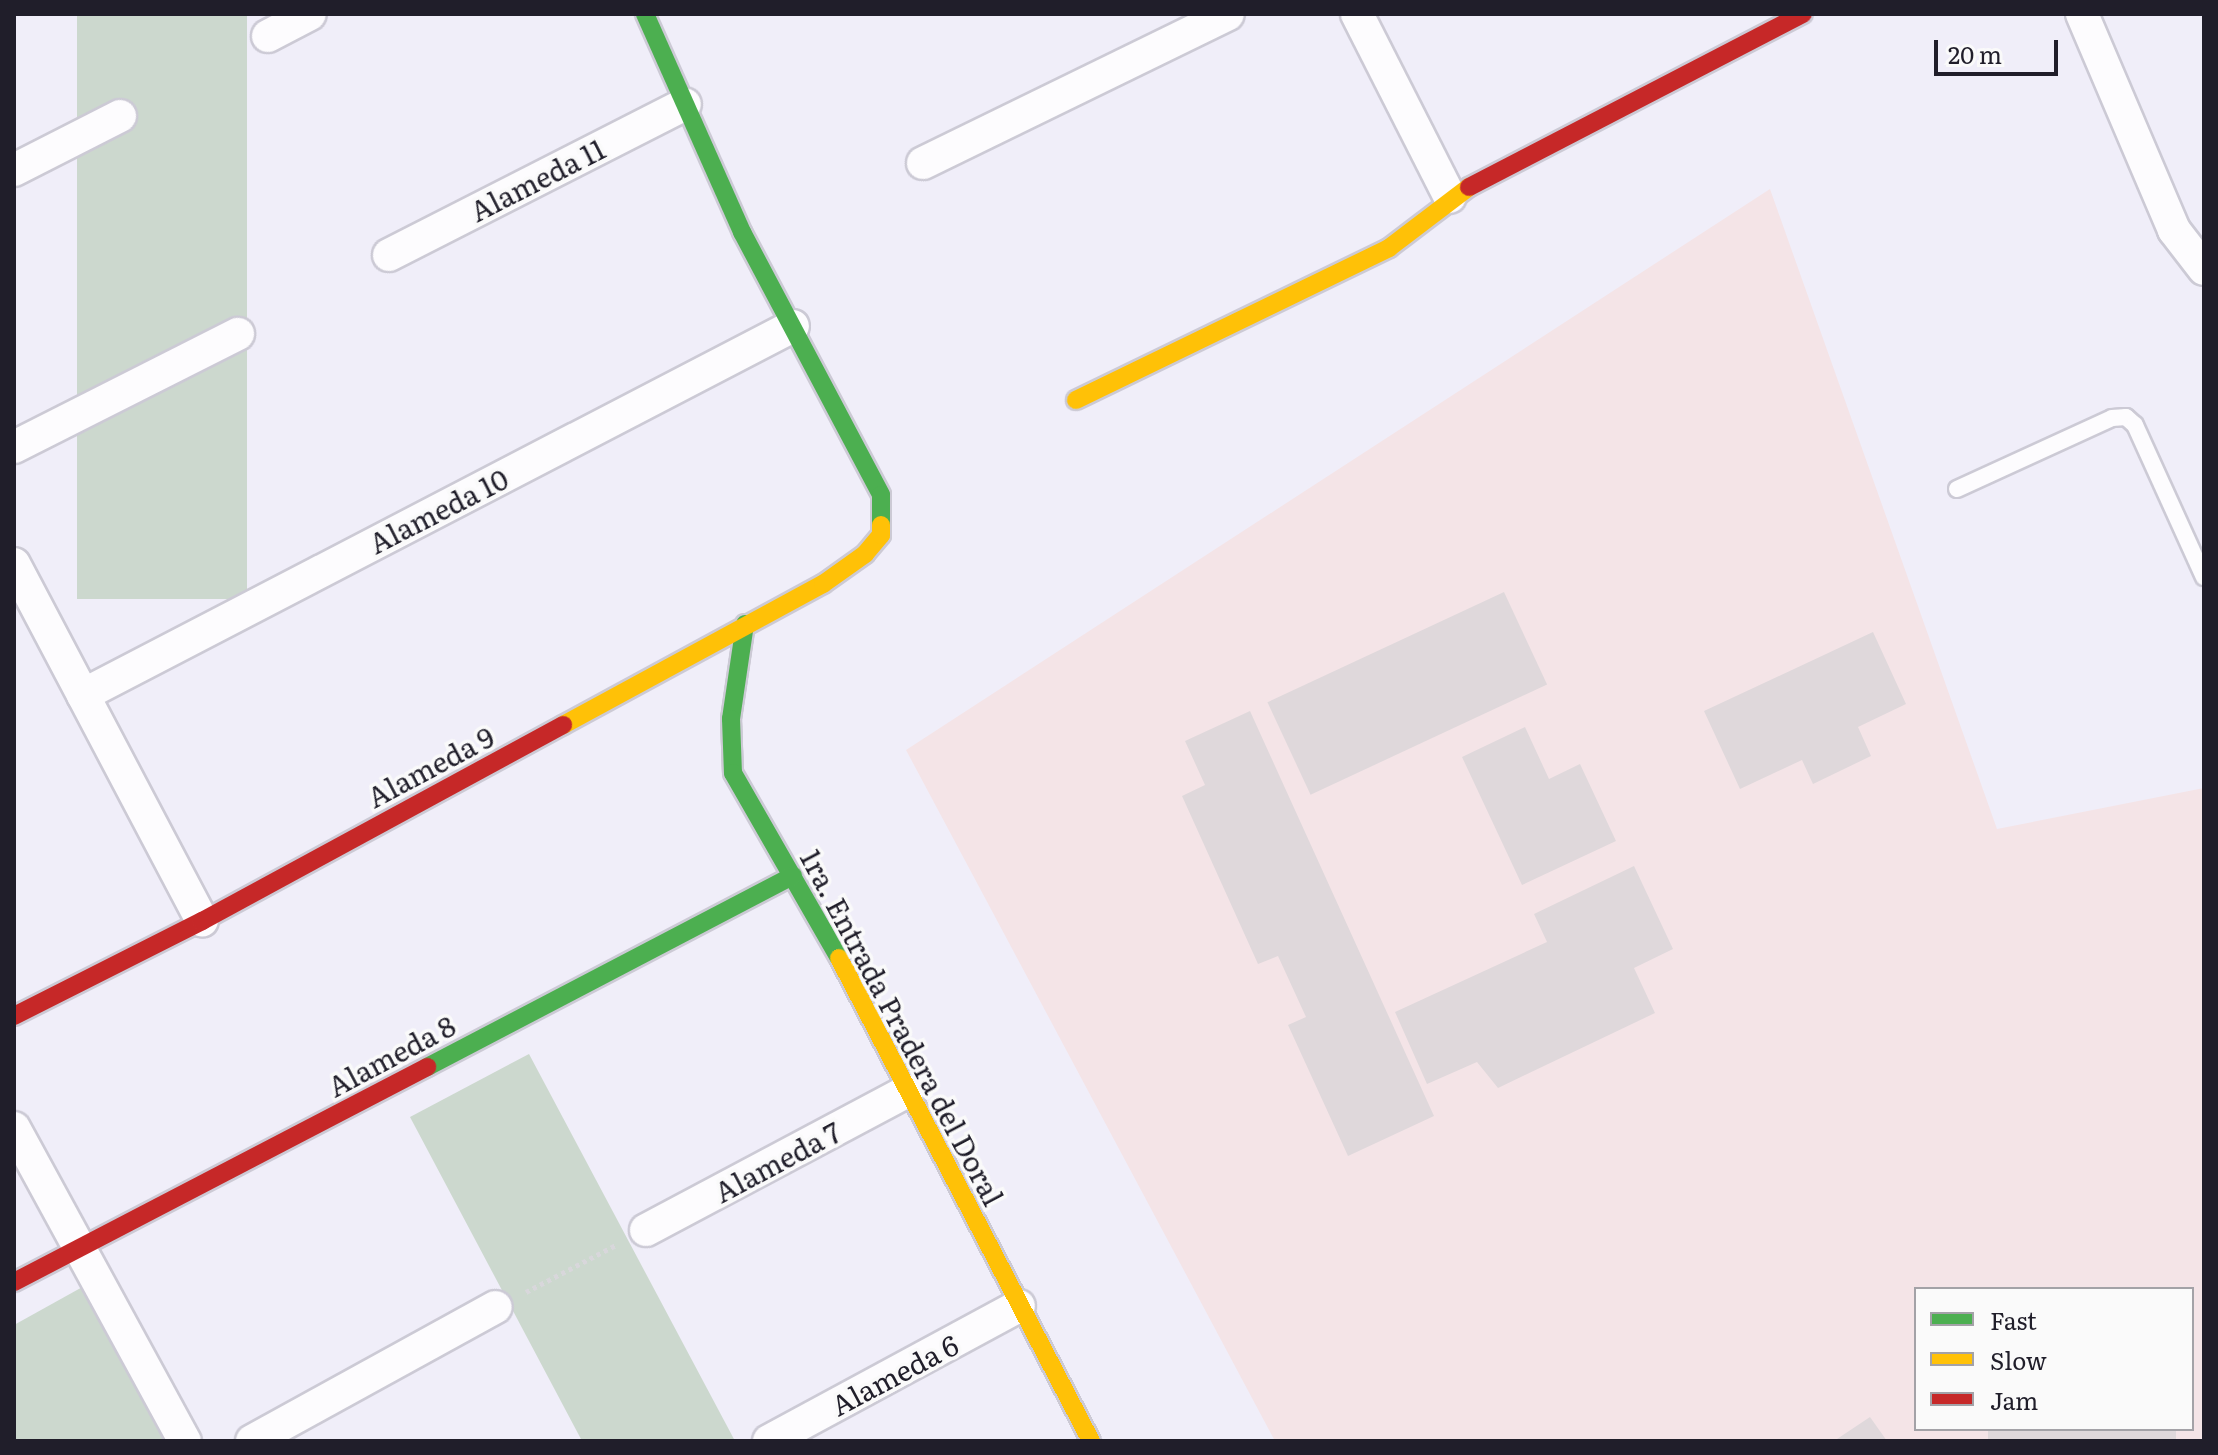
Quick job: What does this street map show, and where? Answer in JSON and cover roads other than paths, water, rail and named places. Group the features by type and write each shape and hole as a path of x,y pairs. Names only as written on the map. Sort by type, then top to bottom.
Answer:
{"street":[{"path":"268,36 310,14"},
{"path":"645,14 742,232 793,326"},
{"path":"923,163 1228,14"},
{"path":"1357,14 1450,197"},
{"path":"1076,400 1389,248 1450,197 1803,14"},
{"path":"2082,14 2174,230 2204,269"},
{"name":"Alameda 11","path":"389,255 685,104"},
{"path":"14,170 120,116"},
{"name":"Alameda 9","path":"14,1016 202,921 823,584 865,554 881,535 881,495 793,326"},
{"name":"Alameda 10","path":"83,695 793,326"},
{"path":"14,447 238,334"},
{"path":"14,564 202,921"},
{"name":"1ra. Entrada Pradera del Doral","path":"745,624 731,719 733,773 793,876 1091,1441"},
{"name":"Alameda 8","path":"14,1282 793,876"},
{"name":"Alameda 7","path":"646,1230 907,1091"},
{"path":"14,1128 185,1441"},
{"name":"Alameda 6","path":"769,1441 1019,1306"},
{"path":"252,1441 496,1307"}],"lane":[{"path":"1957,489 2112,418 2126,417 2135,425 2204,577"}]}
